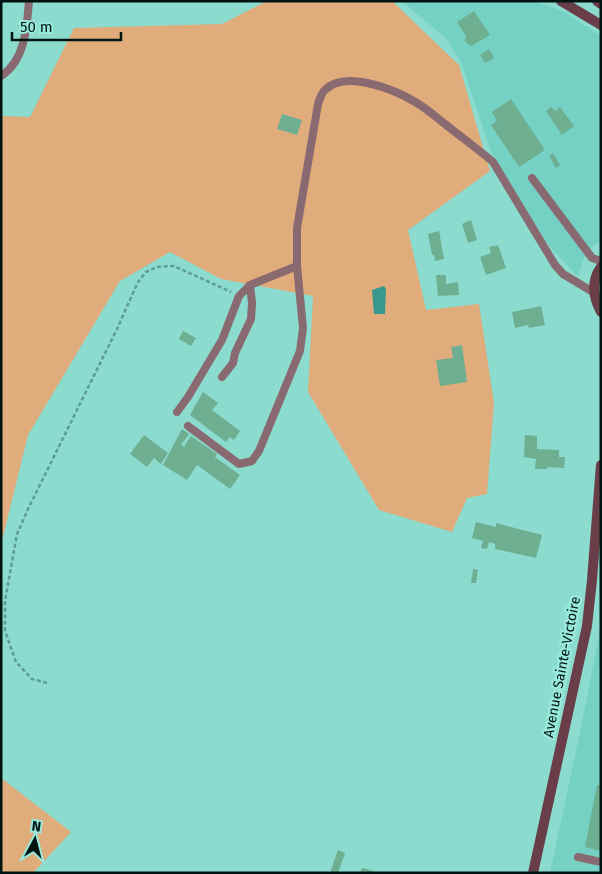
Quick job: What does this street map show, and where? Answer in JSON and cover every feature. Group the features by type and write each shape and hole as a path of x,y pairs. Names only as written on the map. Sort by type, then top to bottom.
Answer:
{"street":[{"path":"561,1 601,26"},
{"path":"597,1 601,4"},
{"path":"601,267 594,281 596,302 601,312"},
{"name":"Avenue Sainte-Victoire","path":"533,873 587,626 601,465"}],"lane":[{"path":"1,76 12,66 18,57 27,30 29,1"},
{"path":"188,426 239,464 252,461 259,451 300,351 303,328 297,266 297,228 318,104 323,91 332,84 344,80 361,82 389,90 417,103 481,151 493,162 555,265 563,274 594,292"},
{"path":"532,178 592,258 601,261"},
{"path":"177,412 188,398 222,340 239,296 250,285 297,266"},
{"path":"222,377 233,363 234,353 251,319 250,285"},
{"path":"578,857 601,862"}],"path":[{"path":"47,683 32,679 16,662 5,631 5,601 17,534 138,282 146,272 157,267 174,266 239,296"}],"shaded area":[{"path":"267,1 392,1 459,65 490,171 408,230 426,310 479,304 494,403 487,494 467,498 452,532 379,510 308,392 313,296 221,279 170,252 120,281 28,435 1,545 1,116 30,117 74,28 222,24"},
{"path":"401,1 532,1 561,10 601,36 601,241 594,245 583,259 578,277 546,242 491,152 461,62 446,38"},
{"path":"384,286 386,289 385,314 374,314 372,290"},
{"path":"601,625 601,873 550,873 582,723"},
{"path":"1,778 71,832 33,873 1,873"}],"building":[{"path":"474,11 490,35 471,46 465,42 466,36 457,22"},
{"path":"489,49 494,58 485,63 480,55"},
{"path":"511,99 545,150 519,167 491,125 497,121 492,112"},
{"path":"551,107 555,111 560,107 574,126 562,135 546,111"},
{"path":"282,114 302,120 297,135 277,129"},
{"path":"553,153 560,165 556,168 549,156"},
{"path":"471,220 477,240 468,243 462,224"},
{"path":"439,231 444,259 435,261 428,234"},
{"path":"498,245 506,268 486,275 480,257 491,253 489,247"},
{"path":"436,275 446,275 446,284 458,282 459,295 438,296"},
{"path":"541,306 545,325 529,328 528,325 515,328 512,312"},
{"path":"183,331 196,338 191,346 179,339"},
{"path":"462,345 467,382 440,386 436,360 453,358 451,347"},
{"path":"203,392 218,403 212,410 240,431 234,440 230,437 226,442 190,415"},
{"path":"182,429 189,434 181,445 185,447 191,436 217,454 215,457 240,475 230,489 197,465 187,480 163,465"},
{"path":"144,435 168,453 161,464 154,458 147,467 130,454"},
{"path":"525,435 537,436 537,449 559,450 559,457 565,457 564,468 547,467 547,469 535,469 536,459 524,457"},
{"path":"476,522 496,527 496,523 542,535 536,558 495,549 495,544 489,542 487,549 481,548 483,541 472,538"},
{"path":"473,569 478,570 476,583 471,583"},
{"path":"597,785 601,785 601,851 585,847"},
{"path":"338,850 345,853 338,873 330,873"},
{"path":"362,868 367,869 377,873 360,873"}]}
